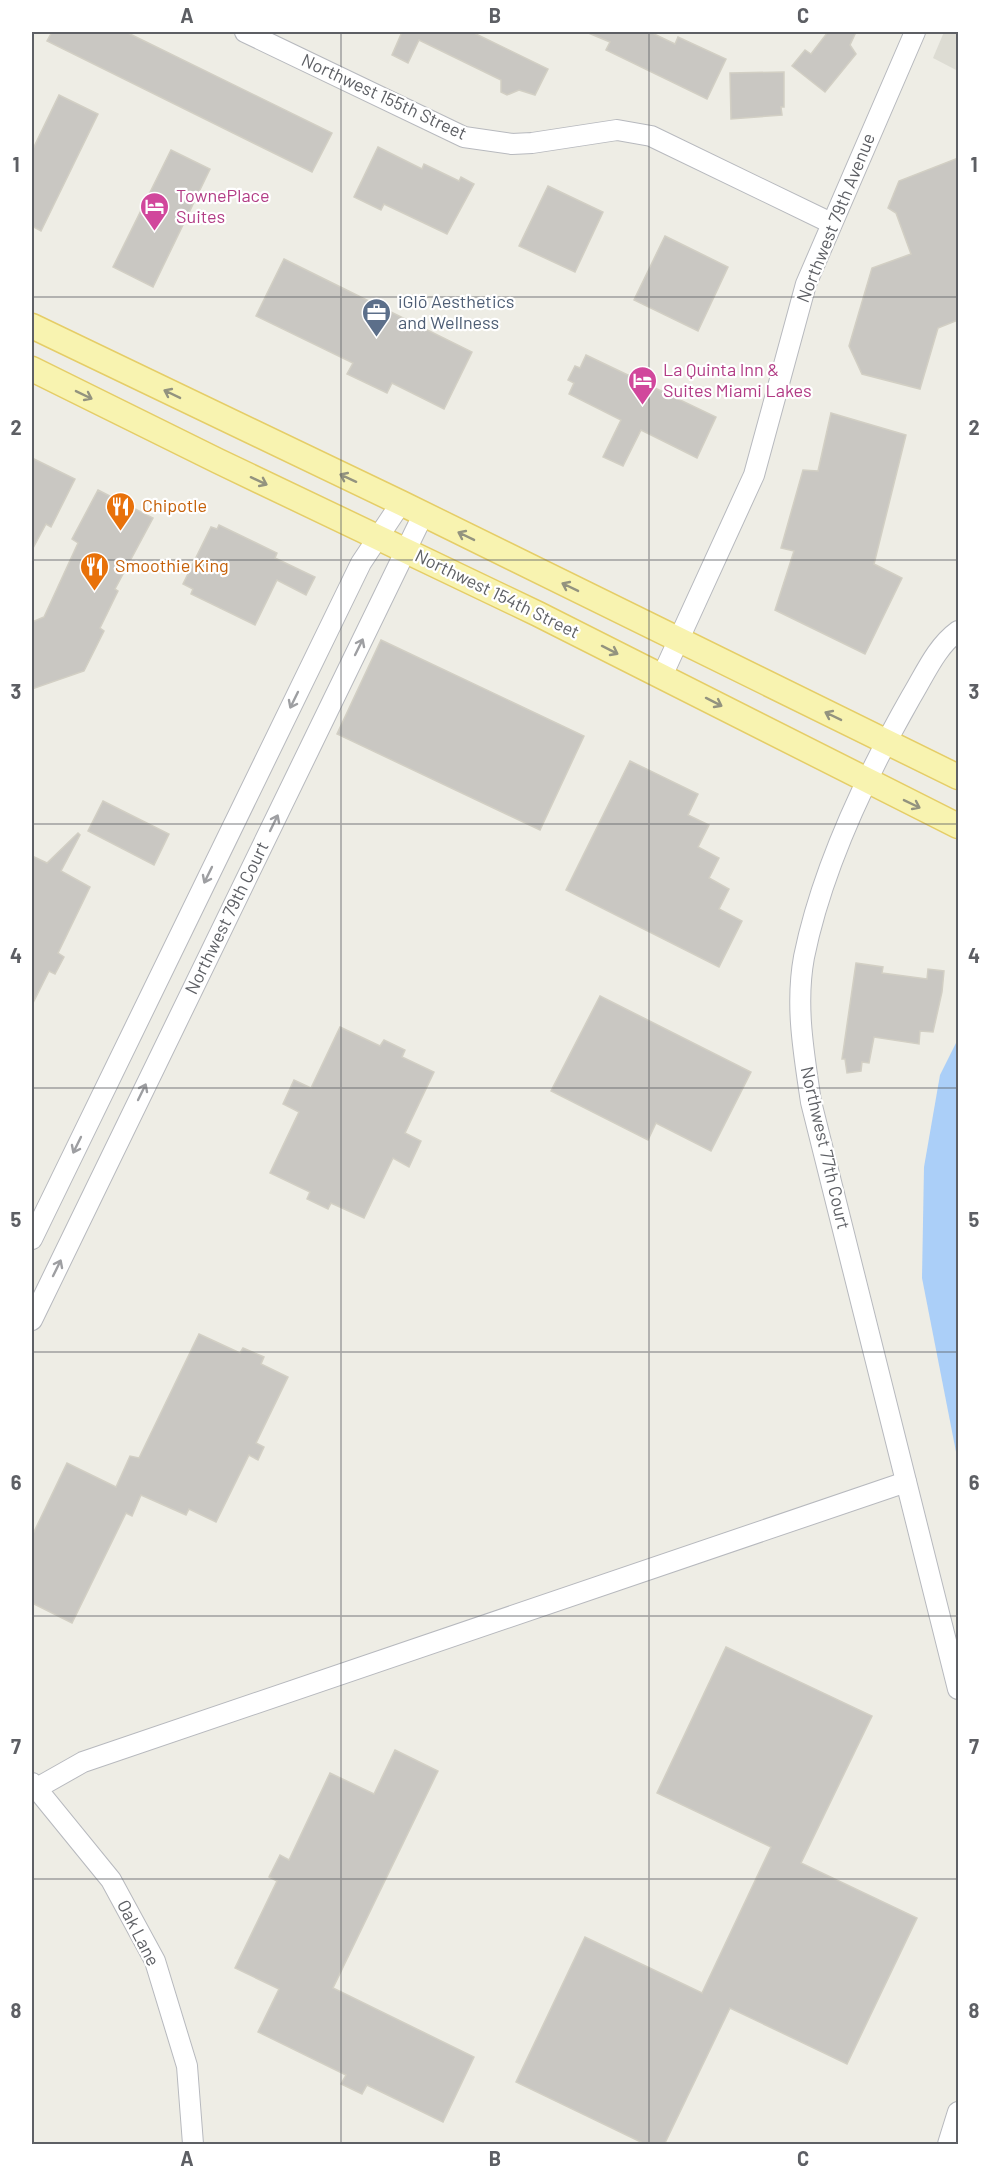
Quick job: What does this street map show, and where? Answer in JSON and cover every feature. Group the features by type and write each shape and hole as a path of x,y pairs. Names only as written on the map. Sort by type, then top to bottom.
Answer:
{"main road":[{"path":"32,326 401,503 958,777"},
{"name":"Northwest 154th Street","path":"32,369 218,462 379,536 958,826"}],"street":[{"name":"Northwest 155th Street","path":"245,32 464,138 512,144 617,130 651,136 831,223"},
{"name":"Northwest 79th Avenue","path":"662,676 754,475 806,284 915,32"},
{"name":"Northwest 79th Court","path":"32,1239 361,563 401,503"},
{"name":"Northwest 79th Court","path":"32,1320 423,515"},
{"name":"Northwest 77th Court","path":"958,632 938,650 885,742 866,781 821,897 804,958 799,1021 810,1102 958,1689"},
{"path":"34,1785 83,1762 906,1482"},
{"name":"Oak Lane","path":"34,1785 111,1880 155,1960 187,2066 193,2145"},
{"path":"948,2145 958,2112"}],"shaded area":[{"path":"944,32 958,32 958,71 933,58"}],"water":[{"path":"958,1039 958,1462 922,1278 924,1167 940,1075"}],"building":[{"path":"52,32 126,32 332,133 312,172 47,41"},
{"path":"402,32 472,32 548,69 535,95 519,90 507,95 501,92 501,80 419,40 408,63 392,55"},
{"path":"586,32 650,32 675,44 678,37 726,59 707,99 606,50 610,42"},
{"path":"828,32 856,32 850,45 856,54 825,92 792,66 805,50 811,54"},
{"path":"784,72 782,115 731,119 730,73"},
{"path":"59,95 98,114 41,231 32,226 32,151"},
{"path":"378,147 422,169 424,164 459,181 461,177 474,184 447,234 384,204 381,210 354,197"},
{"name":"TownePlace Suites","path":"171,150 210,169 153,287 113,267"},
{"path":"958,158 958,320 938,328 920,389 862,374 849,346 872,268 911,254 896,213 888,208 899,181"},
{"path":"548,186 603,212 575,272 519,246"},
{"path":"665,236 728,267 698,331 634,300"},
{"path":"284,259 472,352 444,409 392,383 387,393 347,374 353,363 256,316"},
{"name":"La Quinta Inn & Suites Miami Lakes","path":"586,355 716,417 697,458 641,430 623,466 603,457 621,420 569,394 574,383 568,380 575,366 580,368"},
{"path":"831,413 906,435 874,564 902,578 865,654 775,610 794,551 781,548 803,470 818,471"},
{"path":"32,458 75,479 51,527 46,524 32,550"},
{"path":"98,490 153,518 115,589 118,591 100,628 104,631 84,671 32,689 32,622 44,617 78,543 72,539"},
{"path":"219,525 277,553 275,558 315,577 306,595 277,580 255,625 191,594 193,589 183,584 211,527 217,529"},
{"path":"381,640 584,736 540,830 337,734"},
{"path":"630,761 698,794 688,815 709,825 698,847 719,858 709,878 729,889 719,909 742,921 719,967 566,890"},
{"path":"103,801 169,834 154,865 88,831"},
{"path":"78,833 80,835 61,871 90,887 58,953 64,957 55,974 49,971 32,1005 32,856 47,863"},
{"path":"856,963 883,967 882,973 927,979 928,969 944,971 933,1032 920,1031 919,1044 874,1037 869,1063 862,1062 861,1071 847,1073 845,1059 842,1059"},
{"path":"600,996 751,1072 711,1151 656,1123 648,1140 551,1091"},
{"path":"340,1027 380,1046 384,1040 405,1050 402,1057 434,1072 405,1133 421,1141 409,1167 393,1158 364,1218 331,1203 328,1209 307,1199 310,1192 270,1173 299,1112 283,1104 294,1080 311,1088"},
{"path":"199,1334 240,1353 243,1348 264,1357 261,1364 288,1377 256,1443 264,1447 258,1460 249,1455 216,1522 189,1509 186,1515 141,1495 132,1516 126,1513 72,1623 32,1603 32,1536 67,1463 116,1487 130,1456 139,1458"},
{"path":"726,1647 872,1716 801,1863 917,1918 847,2064 730,2008 664,2145 647,2145 516,2082 585,1937 702,1993 771,1847 657,1793"},
{"path":"395,1750 438,1771 333,1988 474,2057 443,2122 367,2085 362,2094 341,2084 346,2075 258,2032 279,1989 235,1968 277,1881 269,1877 280,1855 289,1860 330,1773 374,1794"}],"place":[{"name":"TownePlace Suites","path":"155,232"},
{"name":"iGlō Aesthetics and Wellness","path":"377,338"},
{"name":"La Quinta Inn & Suites Miami Lakes","path":"642,406"},
{"name":"Chipotle","path":"121,532"},
{"name":"Smoothie King","path":"94,592"}]}
